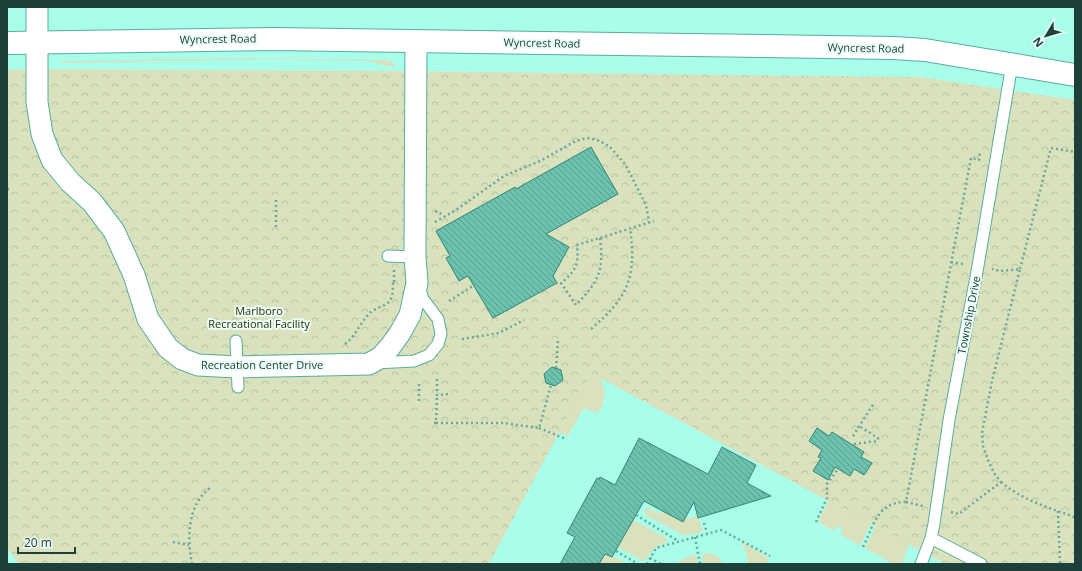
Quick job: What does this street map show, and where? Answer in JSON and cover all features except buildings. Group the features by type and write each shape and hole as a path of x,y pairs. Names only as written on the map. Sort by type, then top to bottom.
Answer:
{"street":[{"name":"Recreation Center Drive","path":"37,7 37,102 42,134 52,160 70,182 92,202 114,231 134,275 148,319 168,348 182,359 238,377 369,364 381,357 400,333 410,315 417,283 415,257 416,41"},
{"name":"Wyncrest Road","path":"7,43 275,39 894,48 925,50 1075,75"}],"lane":[{"name":"Township Drive","path":"921,564 931,538 949,420 978,266 1012,64"},
{"path":"388,256 415,257"},
{"name":"Recreation Center Drive","path":"369,364 414,361 429,355 438,344 441,334 438,319 423,299 417,283"},
{"path":"236,341 238,377"},
{"path":"931,538 981,564"}],"path":[{"path":"432,224 456,210 504,176 540,161 574,142 590,138 600,141 610,147 625,164 646,205 649,222"},
{"path":"906,502 971,158 979,160 981,148"},
{"path":"1075,152 1051,148 992,381 982,433 983,446 988,460 994,473 1001,482 1009,489 1030,501 1075,517"},
{"path":"276,200 276,229"},
{"path":"432,207 435,212 445,216"},
{"path":"600,238 602,257 599,275 588,292 576,306 561,283 569,277 576,268 578,257 577,245 654,221"},
{"path":"591,329 612,308 621,297 628,284 632,271 630,228"},
{"path":"951,262 1000,271 1020,269"},
{"path":"340,347 352,339 370,313 390,301 392,297 393,282"},
{"path":"449,301 479,282"},
{"path":"462,339 499,333 524,320"},
{"path":"556,368 558,340"},
{"path":"437,379 435,423 504,423 539,428 566,439"},
{"path":"419,384 419,403"},
{"path":"539,428 551,385"},
{"path":"437,394 449,394"},
{"path":"853,436 874,403"},
{"path":"854,444 877,441 878,438 859,426"},
{"path":"816,522 828,498 827,484 838,469"},
{"path":"863,547 880,512 884,508 897,502 906,502 959,514 1001,482"},
{"path":"192,564 189,545 190,526 199,500 210,488"},
{"path":"1058,511 1060,564"},
{"path":"636,515 679,541"},
{"path":"704,523 708,533"},
{"path":"647,564 656,548 721,530 770,556"},
{"path":"695,537 700,564"},
{"path":"173,542 189,545"},
{"path":"616,551 638,564"},
{"path":"650,558 661,564"}],"green space":[{"path":"255,58 388,60 397,65 386,66 368,61 265,59 59,63 63,61"},
{"name":"Marlboro Recreational Facility","path":"7,70 410,71 921,77 1075,100 1075,564 945,564 591,373 489,564 19,564 7,548"},
{"path":"559,363 600,376 604,390 603,405 597,413 584,408 568,436 545,427"},
{"path":"830,497 877,511 860,546 840,534 843,529 837,526 834,531 818,522"},
{"path":"647,507 661,514 663,511 690,518 698,516 703,530 694,534 681,534 644,514"},
{"path":"625,516 665,537 667,540 667,543 653,549 645,562 618,547 619,545 611,541"},
{"path":"880,517 910,542 902,564 893,564 865,548"},
{"path":"740,541 769,558 766,564 747,564 746,552"},
{"path":"710,553 718,557 724,564 703,564 702,554"},
{"path":"605,554 612,557 613,556 628,564 599,564"},
{"path":"697,554 697,564 675,564 685,558"}]}
